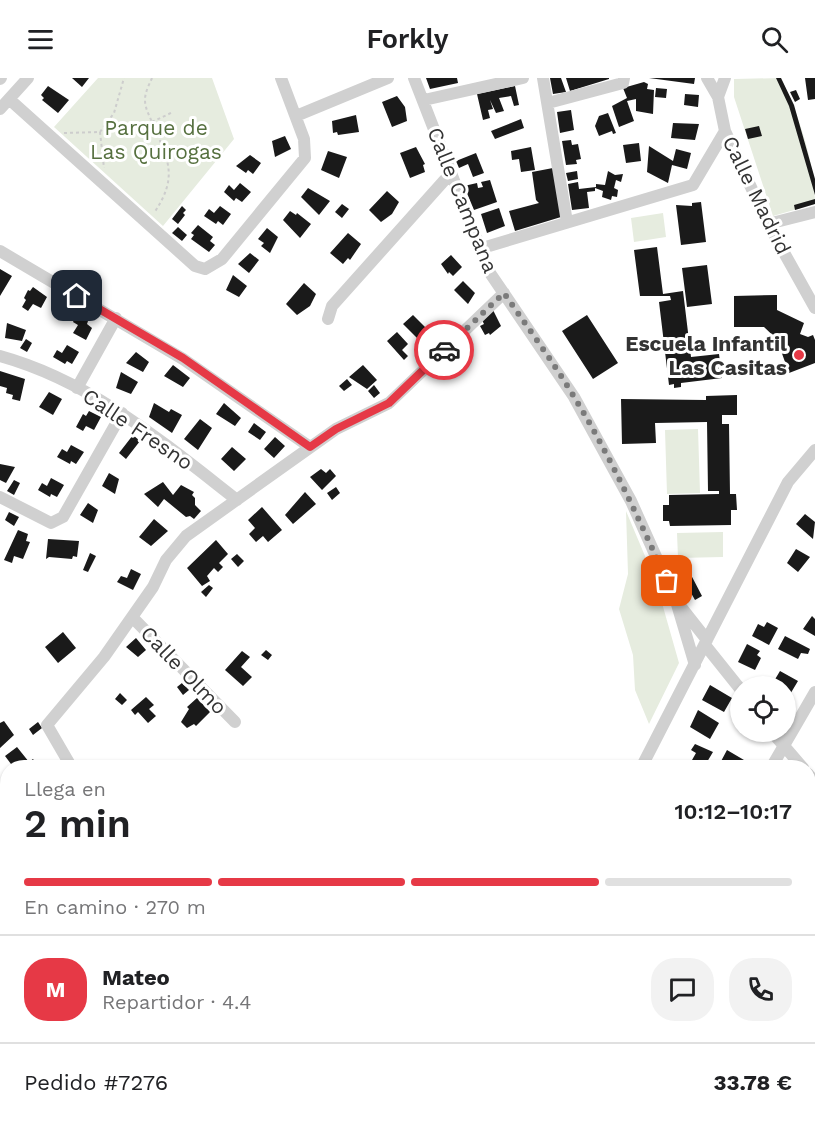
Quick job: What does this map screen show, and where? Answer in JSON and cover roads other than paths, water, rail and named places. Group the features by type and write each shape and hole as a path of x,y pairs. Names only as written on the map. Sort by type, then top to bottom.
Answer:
{"street":[{"path":"0,109 28,78"},
{"path":"9,99 195,266 205,269 215,266 305,158 307,150 281,78"},
{"path":"296,116 388,78"},
{"name":"Calle Campana","path":"414,78 490,273 574,398 595,434 631,501 676,601"},
{"path":"424,100 523,78"},
{"path":"543,78 567,222"},
{"path":"548,103 623,83 624,78"},
{"path":"707,78 718,98"},
{"path":"718,98 725,78"},
{"name":"Calle Madrid","path":"718,98 725,131 768,224 815,308"},
{"path":"479,249 693,185 725,131"},
{"path":"328,319 332,306 450,174"},
{"path":"768,224 815,212"},
{"path":"0,251 183,358 310,447"},
{"path":"67,760 47,725 104,657 133,618 166,560 186,536 336,429 389,403 504,293"},
{"path":"77,388 116,318"},
{"name":"Calle Fresno","path":"0,356 35,366 122,413 237,500"},
{"path":"0,497 51,523 63,517 122,413"},
{"path":"644,760 788,482 815,450"},
{"path":"676,601 731,676"},
{"path":"676,601 694,665"},
{"name":"Calle Olmo","path":"133,618 235,722"},
{"path":"775,760 815,692"},
{"path":"780,742 796,760"}],"place":[{"name":"Escuela Infantil Las Casitas","path":"799,355"}],"park label":[{"name":"Parque de Las Quirogas","path":"156,139"}]}
